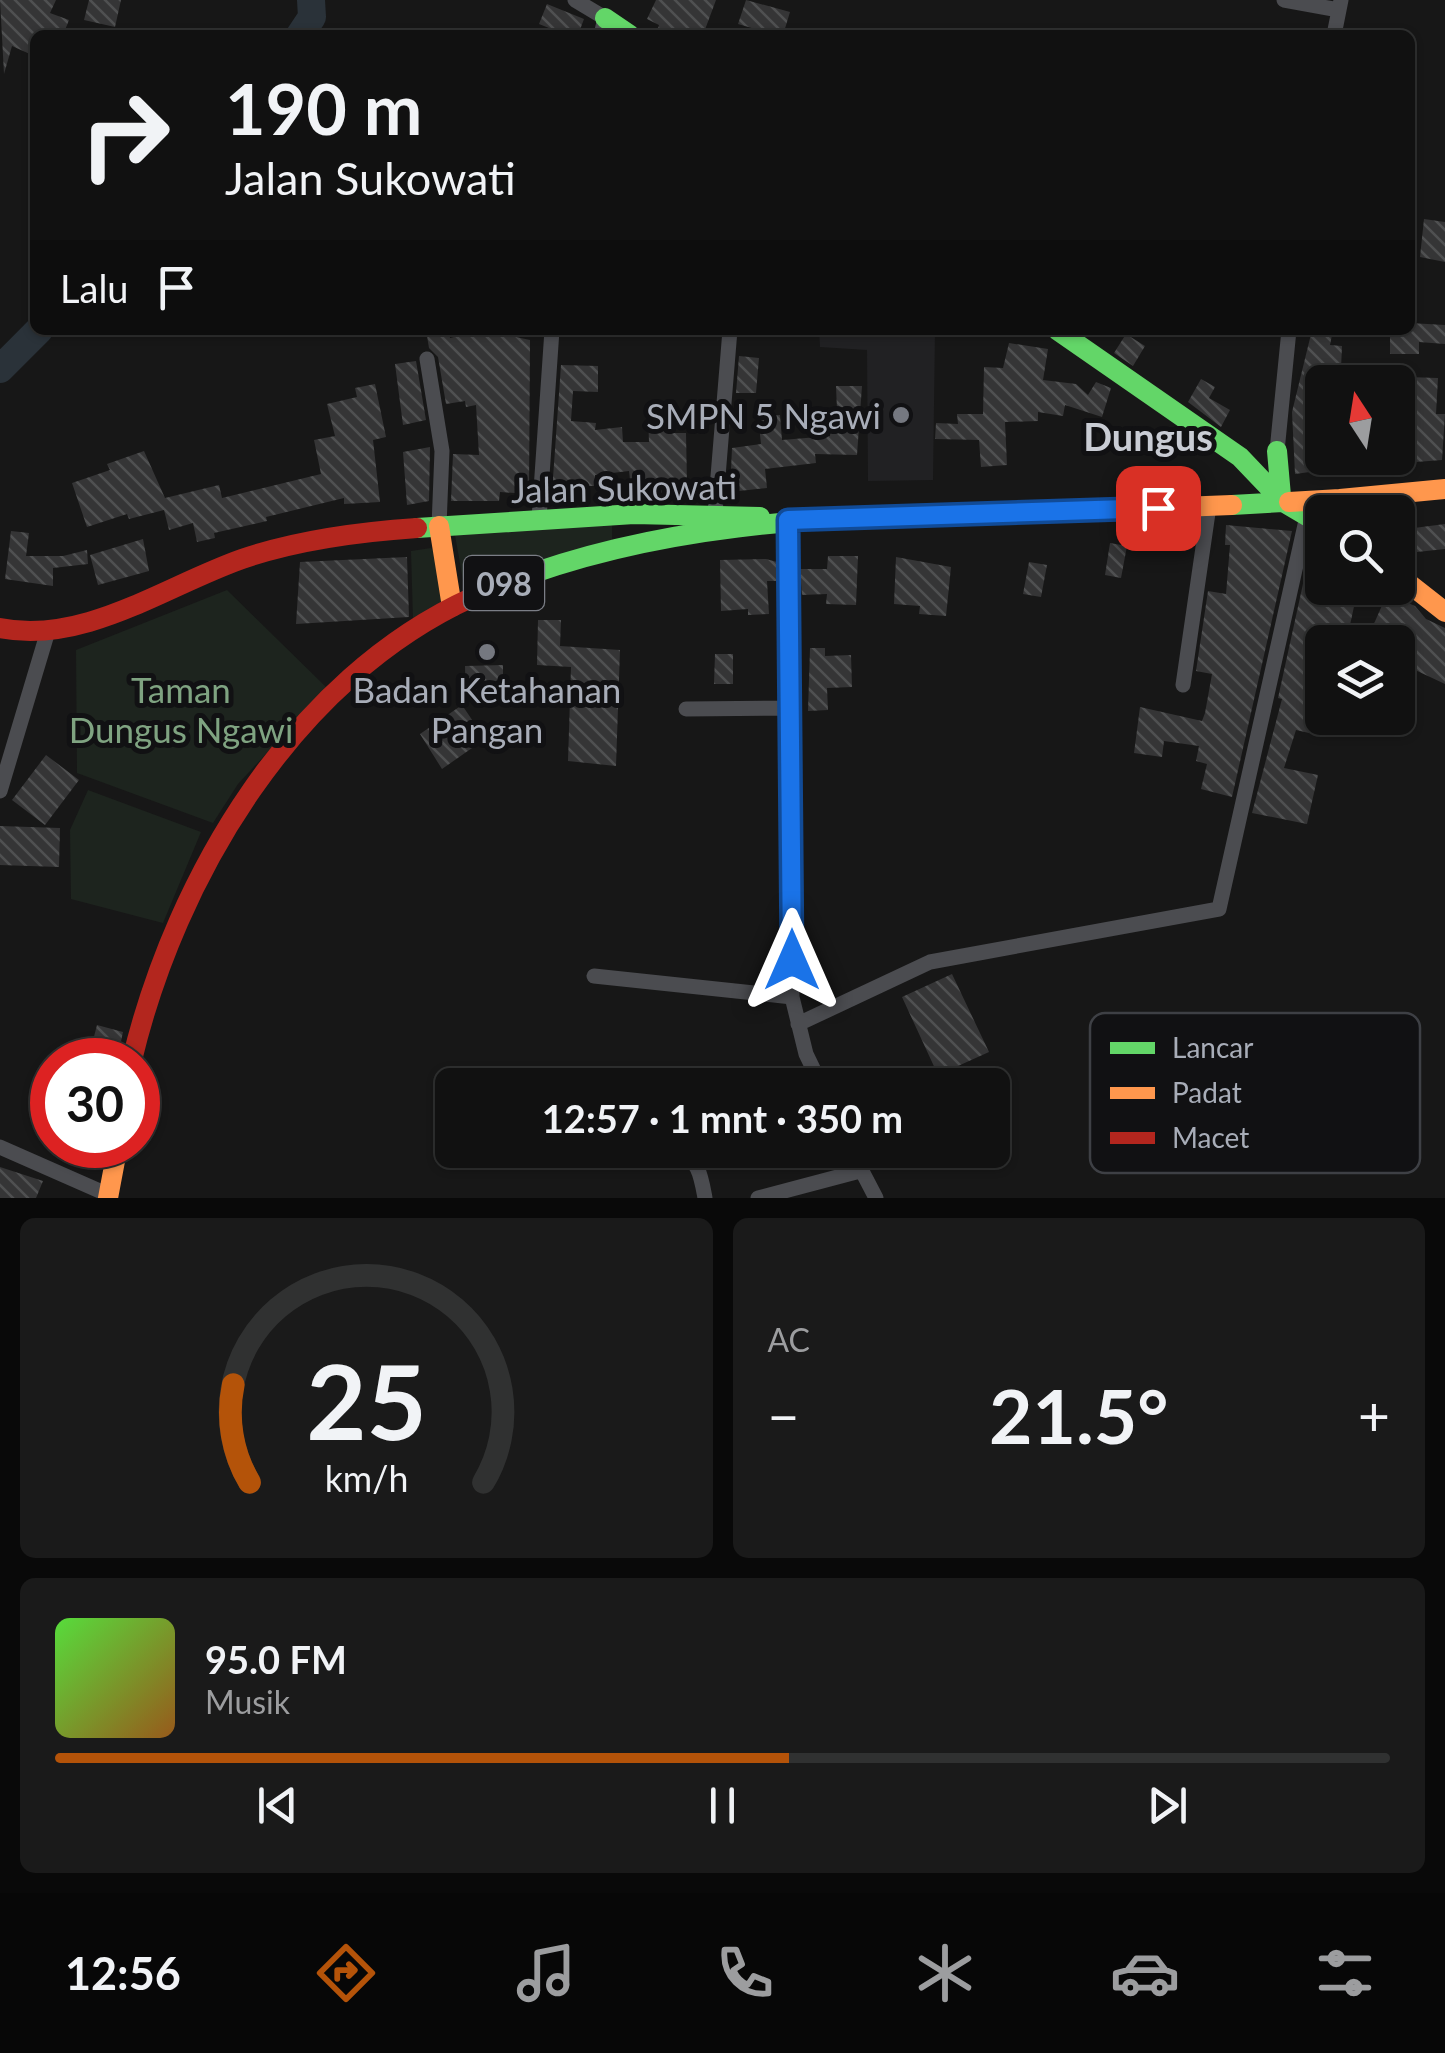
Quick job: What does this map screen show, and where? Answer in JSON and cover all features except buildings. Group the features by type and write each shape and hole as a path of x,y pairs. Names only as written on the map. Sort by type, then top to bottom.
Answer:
{"main road":[{"path":"1064,335 1240,457 1286,502 1305,514"},
{"path":"1277,451 1276,478 1286,502"},
{"name":"Jalan Sukowati","path":"0,628 48,631 117,611 244,558 344,535 540,519 715,513 788,520 1232,505 1445,489"},
{"name":"098","path":"138,1038 155,974 210,857 252,786 362,670 452,608 572,556 703,527 788,520"},
{"path":"439,526 452,608"},
{"path":"1415,589 1445,612"},
{"path":"109,1196 114,1168"}],"street":[{"path":"575,0 603,27"},
{"path":"1284,0 1340,5 1335,30"},
{"path":"540,519 552,335"},
{"path":"715,513 730,335"},
{"path":"1277,451 1289,335"},
{"path":"427,359 442,451 439,526"},
{"path":"1183,684 1209,506"},
{"path":"788,520 792,996 815,1068"},
{"path":"798,1024 930,962 1219,909 1305,561"},
{"path":"0,791 48,631"},
{"path":"686,709 792,708"},
{"path":"594,976 792,996"},
{"path":"0,1146 109,1196"},
{"path":"698,1168 705,1198"},
{"path":"858,1168 876,1198"},
{"path":"758,1198 860,1172"}],"shaded area":[{"name":"SMPN 5 Ngawi","path":"819,335 935,335 933,480 868,481 867,350 820,347"}],"green space":[{"path":"612,523 612,541 465,592 455,535"},
{"path":"431,548 442,578 439,610 413,620 411,551"},
{"name":"Taman Dungus Ngawi","path":"227,590 327,688 238,784 213,823 77,773 76,650"},
{"path":"88,790 201,832 163,923 71,899 70,830"}],"waterway":[{"path":"303,30 312,17 311,0"},
{"path":"0,369 34,335"}],"traffic: fast":[{"path":"605,18 623,30"},
{"path":"1064,335 1240,457 1283,502 1305,515"},
{"path":"1277,451 1281,496"},
{"path":"1232,505 1283,502"},
{"path":"473,597 548,568 625,547 703,532 862,517 1102,510"},
{"path":"417,528 634,514 760,517"}],"traffic: slow":[{"path":"1382,495 1445,489"},
{"path":"1289,502 1305,501"},
{"path":"1102,510 1232,505"},
{"path":"439,526 452,607"},
{"path":"1415,588 1445,612"},
{"path":"108,1198 114,1168"}],"traffic: jam":[{"path":"0,628 31,631 93,621 263,552 328,538 417,528"},
{"path":"138,1038 179,921 212,854 252,790 298,731 350,678 409,633 473,597"}],"place":[{"name":"SMPN 5 Ngawi","path":"901,415"},
{"name":"Badan Ketahanan Pangan","path":"487,652"}],"district":[{"name":"Dungus","path":"1148,436"}],"route":[{"path":"792,960 788,520 1158,508"}]}
